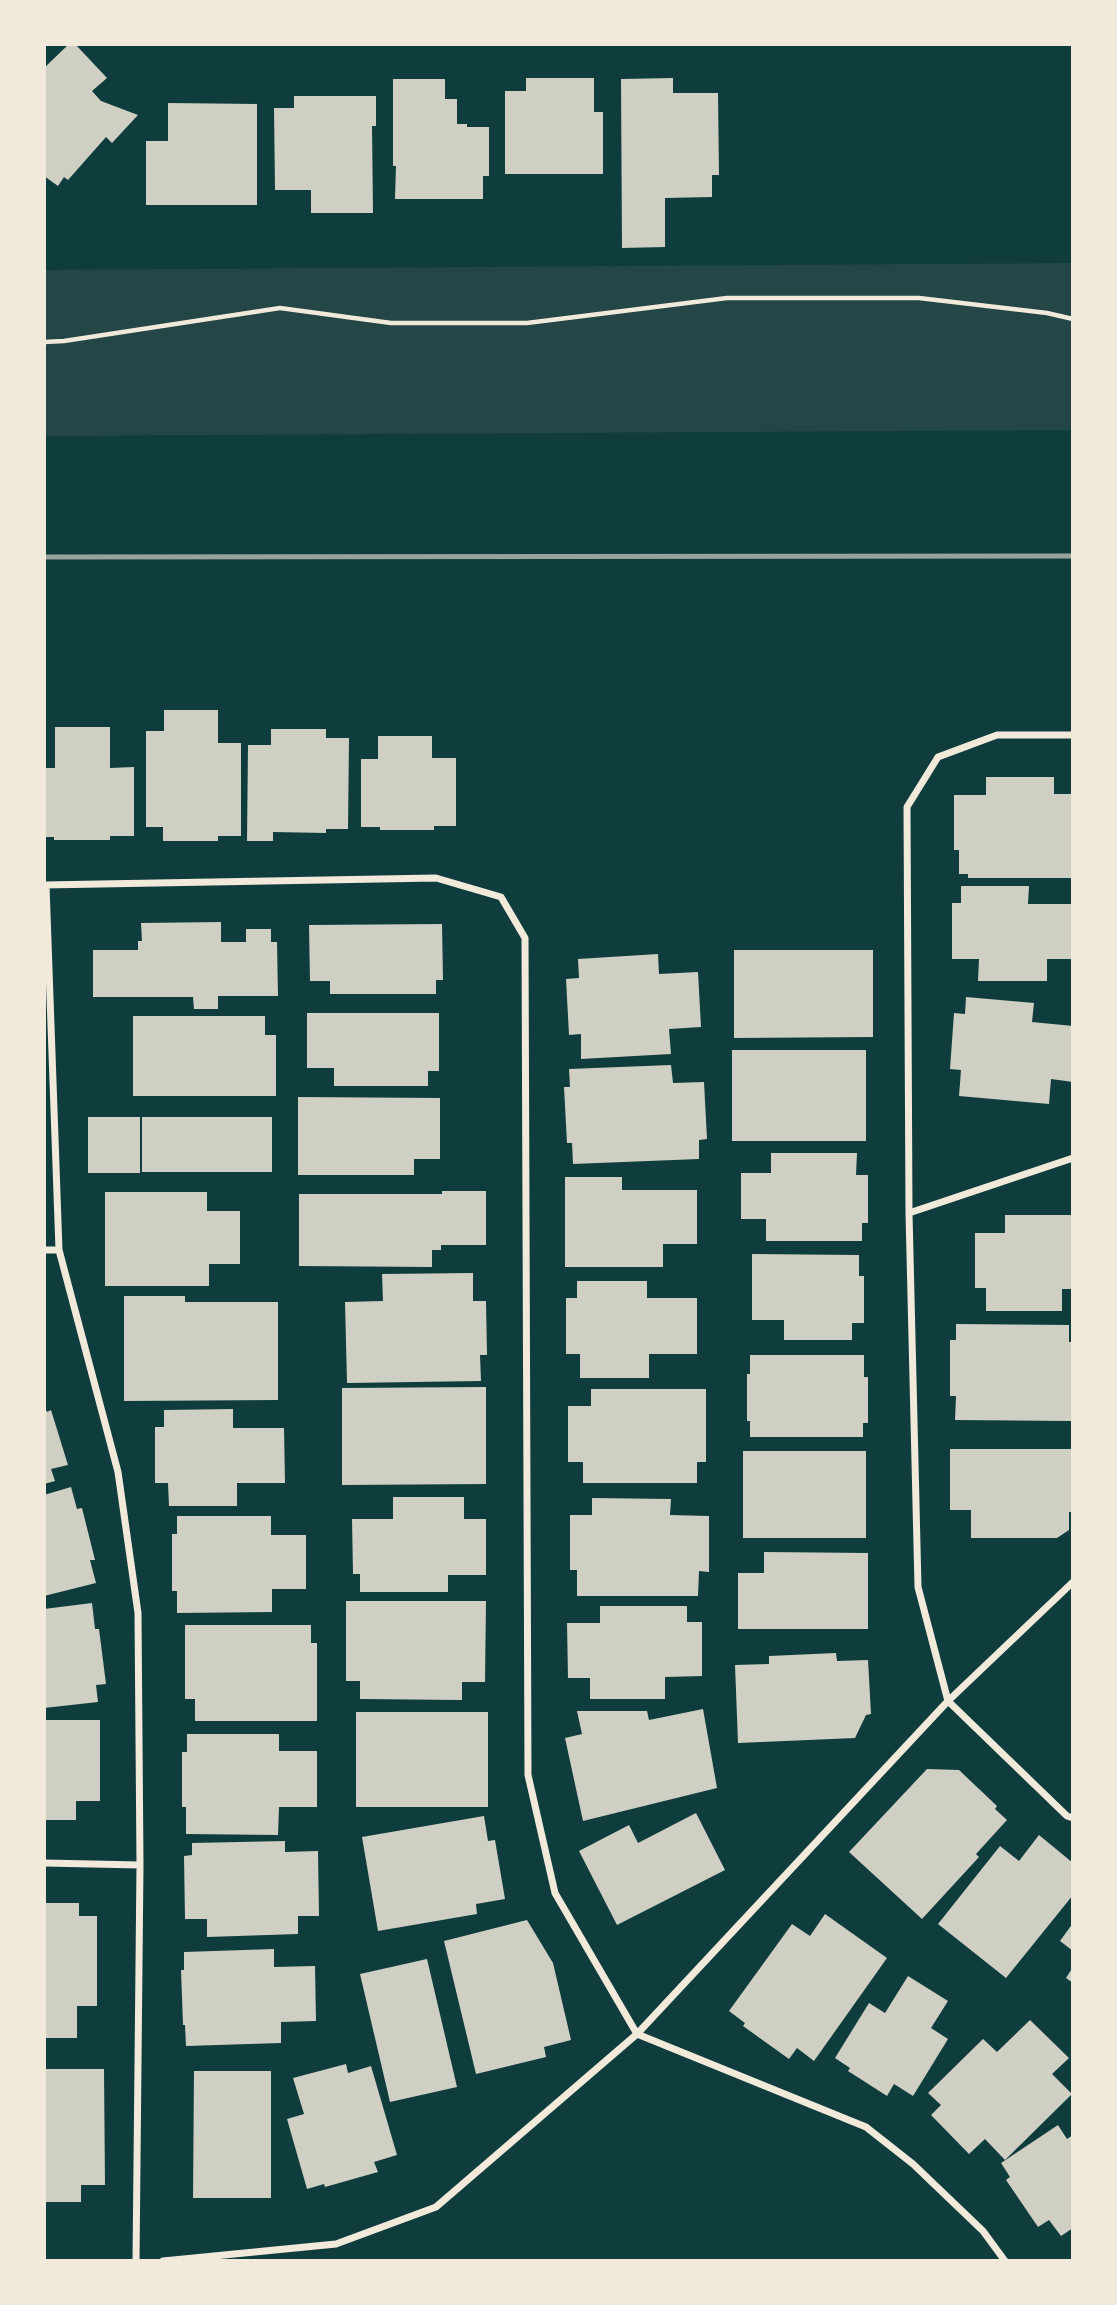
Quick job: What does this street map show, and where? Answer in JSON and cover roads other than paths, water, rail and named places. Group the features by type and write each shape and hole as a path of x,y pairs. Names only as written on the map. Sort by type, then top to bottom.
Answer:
{"street":[{"path":"1073,735 997,735 938,757 906,807 909,1213 918,1587 948,1701 1073,1818"},
{"path":"136,2261 140,1865 138,1613 118,1472 59,1250 45,885 436,878 500,897 525,938 528,1775 555,1893 637,2034 866,2127 914,2164 983,2231 1005,2261"},
{"path":"909,1213 1073,1158"},
{"path":"44,1250 59,1250"},
{"path":"163,2261 336,2244 436,2207 637,2034 948,1701 1073,1581"},
{"path":"44,1863 140,1865"}],"railway":[{"path":"44,557 1073,556"}]}
